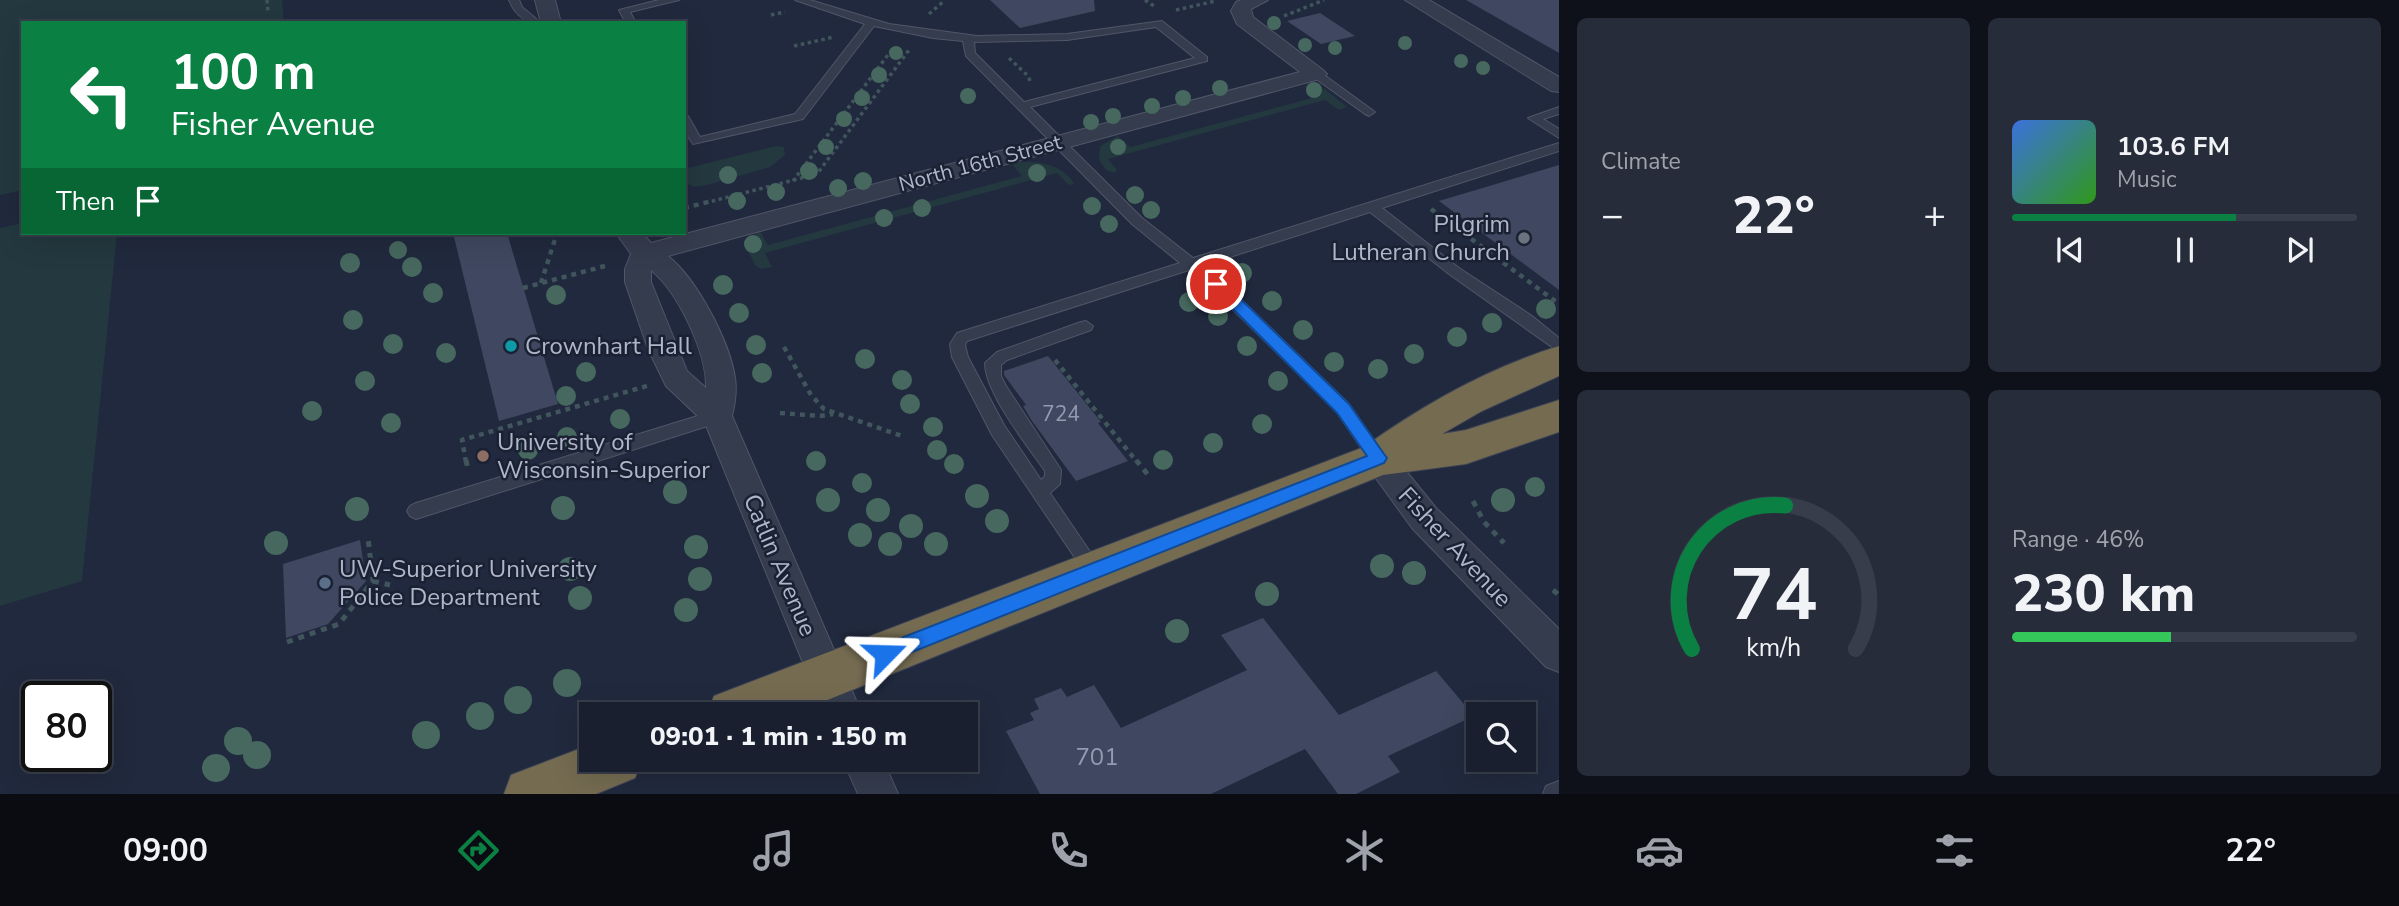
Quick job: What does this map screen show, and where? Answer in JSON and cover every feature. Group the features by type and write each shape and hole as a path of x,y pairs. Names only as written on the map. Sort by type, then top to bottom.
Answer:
{"highway":[{"path":"797,702 835,695 1094,572 1378,458 1430,421 1468,400 1559,360"},
{"path":"1378,458 1466,447 1559,416"},
{"path":"530,794 586,772"}],"street":[{"path":"545,0 550,21"},
{"path":"1415,0 1559,86"},
{"path":"1254,1 1242,9 1244,20 1316,74"},
{"name":"North 16th Street","path":"686,231 1058,142 1316,74"},
{"name":"North 16th Street","path":"636,243 669,235"},
{"name":"Catlin Avenue","path":"636,243 638,282 662,349 676,378 717,416 835,695"},
{"name":"Catlin Avenue","path":"636,243 678,281 711,348 721,376 717,416"},
{"name":"Fisher Avenue","path":"1378,458 1424,519 1559,654"},
{"path":"868,772 878,794"}],"lane":[{"path":"514,0 518,9 533,21"},
{"path":"630,21 624,10 674,0"},
{"path":"800,0 872,22 968,39 1063,39 1158,23 1203,59 1022,106"},
{"path":"686,122 697,141 799,117 872,22"},
{"name":"Fisher Avenue","path":"968,39 970,54 1137,221 1216,284 1343,408 1378,458"},
{"path":"1316,74 1369,112"},
{"path":"1559,110 1534,118 1559,134"},
{"path":"1094,572 998,430 960,357 957,344 962,337 1559,147"},
{"path":"1372,207 1454,271 1527,320 1559,346"},
{"path":"1039,492 1054,479 1053,470 993,376 993,363 1002,356 1086,326"},
{"path":"416,511 717,416"},
{"path":"1554,794 1559,792"}],"path":[{"path":"267,0 268,12"},
{"path":"1284,16 1324,0"},
{"path":"771,15 783,12"},
{"path":"794,46 838,36"},
{"path":"793,181 897,43"},
{"path":"686,208 817,174 911,47 904,45"},
{"path":"1422,202 1559,304"},
{"path":"541,283 556,235"},
{"path":"523,288 605,266"},
{"path":"1041,342 1149,476"},
{"path":"784,347 814,399 834,414 905,437"},
{"path":"472,494 462,440 651,385"},
{"path":"780,412 820,416 834,414"},
{"path":"1473,501 1484,522 1504,543"},
{"path":"286,642 339,624 373,581 368,538"},
{"path":"373,581 390,585"},
{"path":"1553,590 1559,595"}],"shaded area":[{"path":"0,0 282,0 284,21 21,21 21,190 0,195"},
{"path":"1305,86 1325,89 1347,107 1339,110 1325,100 1108,159 1117,170 1114,173 1106,170 1099,160 1100,146 1118,136 1130,147 1316,97"},
{"path":"776,146 784,147 785,155 770,167 707,185 694,187 686,183 686,168"},
{"path":"1041,163 1057,168 1074,184 1069,185 1057,173 765,253 772,267 761,269 756,266 743,242 760,231 768,245 1022,176 1012,164"},
{"path":"21,223 21,235 117,235 82,581 0,606 0,228"}],"building":[{"path":"990,0 1094,0 1095,11 1020,28"},
{"path":"1466,0 1559,0 1559,53"},
{"path":"1320,13 1355,36 1321,44 1287,21"},
{"name":"Pilgrim Lutheran Church","path":"1559,165 1559,290 1439,201"},
{"name":"Crownhart Hall","path":"453,235 508,235 558,404 499,421"},
{"path":"1048,356 1101,422 1098,423 1128,461 1076,481 1032,421 1023,406 1026,405 1004,375 1004,371"},
{"path":"360,540 366,581 328,624 286,638 283,564"},
{"path":"1263,618 1339,715 1436,671 1466,707 1466,720 1388,756 1400,772 1356,794 1338,794 1305,749 1211,794 1040,794 1006,731 1034,720 1030,713 1039,709 1034,699 1061,688 1067,697 1094,685 1121,728 1247,670 1221,635"}],"place":[{"name":"Pilgrim Lutheran Church","path":"1524,238"},
{"name":"Crownhart Hall","path":"511,346"},
{"name":"University of Wisconsin-Superior","path":"483,456"},
{"name":"UW-Superior University Police Department","path":"325,583"}],"route":[{"path":"885,654 1378,458 1343,408 1216,284"}]}
